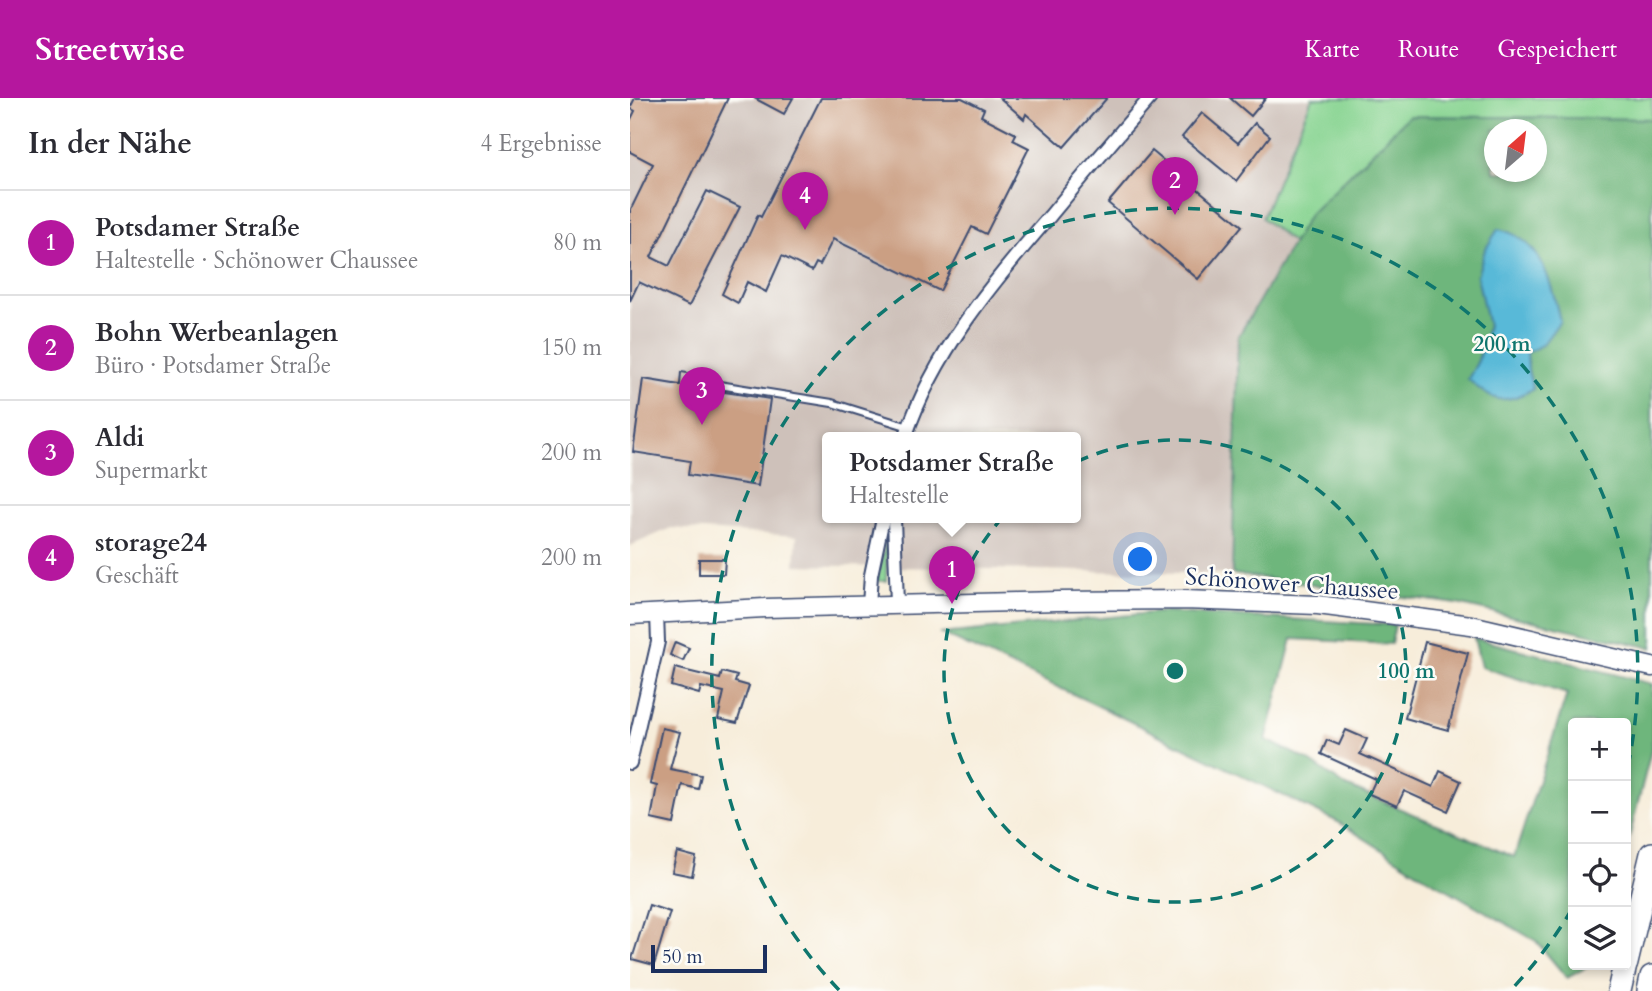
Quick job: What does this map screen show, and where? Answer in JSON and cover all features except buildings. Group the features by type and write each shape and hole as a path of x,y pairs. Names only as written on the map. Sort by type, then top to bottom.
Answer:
{"highway":[{"path":"1631,943 1652,854"},
{"path":"1619,991 1624,970"},
{"path":"1648,991 1652,977"}],"main road":[{"name":"Schönower Chaussee","path":"630,615 897,604 1185,600 1318,605 1471,625 1652,667"}],"street":[{"path":"907,432 932,376 961,326 999,276 1150,98"},
{"path":"869,605 871,575 882,523"},
{"path":"894,523 897,604"},
{"path":"630,763 658,642 657,614"}],"lane":[{"path":"713,384 832,403 904,432"}],"shaded area":[{"path":"630,98 1652,98 1652,119 1409,116 1238,337 1232,574 795,565 797,536 671,528 630,546"}],"green space":[{"path":"1312,98 1652,98 1652,119 1409,116 1309,215 1293,243 1262,218"},
{"path":"1409,116 1652,119 1652,648 1457,604 1232,574 1238,337 1309,215","holes":["1477,276 1543,344 1527,353 1533,389 1469,379 1478,361 1488,325"]},
{"path":"887,544 886,581 877,581 885,545"},
{"path":"1160,612 1395,625 1391,644 1292,639 1266,740 1308,760 1344,785 1514,857 1567,694 1481,667 1474,638 1652,684 1652,747 1631,830 1631,718 1568,718 1568,970 1582,970 1567,978 1536,941 1422,875 1338,822 942,634"}],"water":[{"path":"1498,229 1513,234 1535,252 1548,278 1560,321 1543,344 1527,353 1533,389 1505,399 1491,397 1468,379 1478,361 1488,326 1477,276 1485,250"}],"place":[{"name":"Bohn Werbeanlagen","path":"1175,215"},
{"name":"storage24","path":"805,230"},
{"name":"Aldi","path":"702,425"},
{"name":"Potsdamer Straße","path":"952,604"}]}
